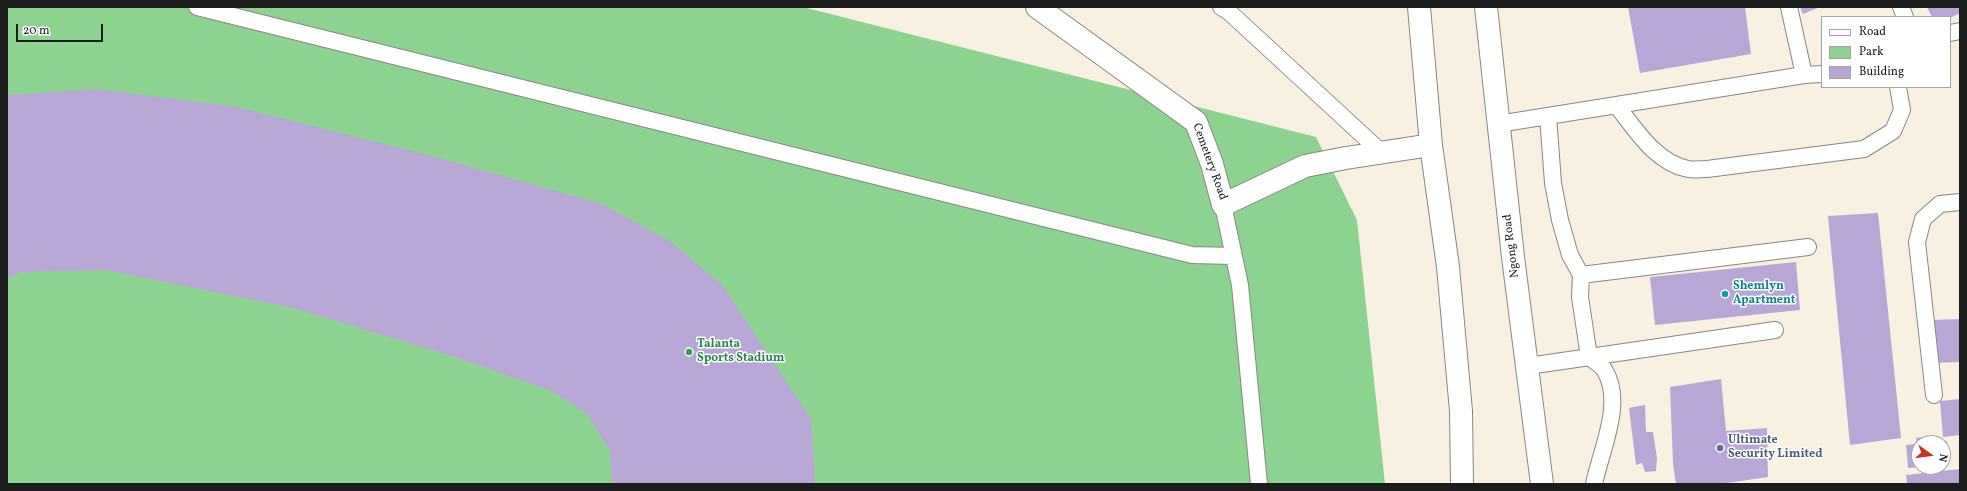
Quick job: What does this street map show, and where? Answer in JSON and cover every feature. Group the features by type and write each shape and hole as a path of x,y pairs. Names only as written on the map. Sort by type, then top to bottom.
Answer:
{"main road":[{"name":"Cemetery Road","path":"1037,7 1196,122 1212,164 1223,205 1306,166 1381,152 1430,145"},
{"path":"1419,7 1430,145 1448,267 1461,411 1462,484"},
{"name":"Ngong Road","path":"1486,7 1498,124 1542,484"}],"lane":[{"path":"197,7 1192,254 1234,256"},
{"path":"1221,7 1228,10 1381,152"},
{"path":"1789,7 1804,75"},
{"path":"1498,124 1804,75 1821,74"},
{"path":"1617,106 1644,141 1668,161 1687,169 1706,170 1864,149 1893,131 1902,110 1898,88"},
{"path":"1548,116 1553,183 1560,220 1570,256 1581,275 1580,297 1589,357 1604,370 1611,386 1613,404 1594,484"},
{"path":"1934,395 1917,242 1923,219 1940,204 1960,202"},
{"path":"1223,205 1240,285 1259,484"},
{"path":"1581,275 1808,247"},
{"path":"1528,366 1775,330"}],"green space":[{"name":"Talanta Sports Stadium","path":"7,7 803,7 1316,137 1357,220 1385,484 7,484"}],"building":[{"path":"1628,7 1745,7 1751,54 1640,73"},
{"path":"1800,7 1820,7 1803,14"},
{"path":"1927,7 1960,7 1960,13 1951,18 1951,16 1932,16"},
{"path":"96,89 237,107 428,155 602,204 671,242 723,286 811,419 815,484 612,484 610,451 587,414 552,391 452,356 293,308 106,270 20,272 7,279 7,95"},
{"path":"1878,213 1901,438 1850,445 1828,216"},
{"name":"Shemlyn Apartment","path":"1796,262 1800,310 1655,325 1650,277"},
{"path":"1960,319 1960,362 1933,363 1931,320"},
{"name":"Ultimate Security Limited","path":"1721,379 1726,431 1767,428 1768,477 1720,484 1676,484 1673,464 1670,387"},
{"path":"1960,399 1960,435 1943,435 1940,401"},
{"path":"1645,405 1646,432 1653,432 1657,458 1656,471 1645,472 1642,463 1636,465 1629,408"},
{"path":"1906,445 1911,445 1911,468 1908,468"},
{"path":"1960,469 1960,484 1907,484 1906,475 1951,475 1951,470"}],"place":[{"name":"Shemlyn Apartment","path":"1725,294"},
{"name":"Talanta Sports Stadium","path":"689,352"},
{"name":"Ultimate Security Limited","path":"1720,448"}]}
